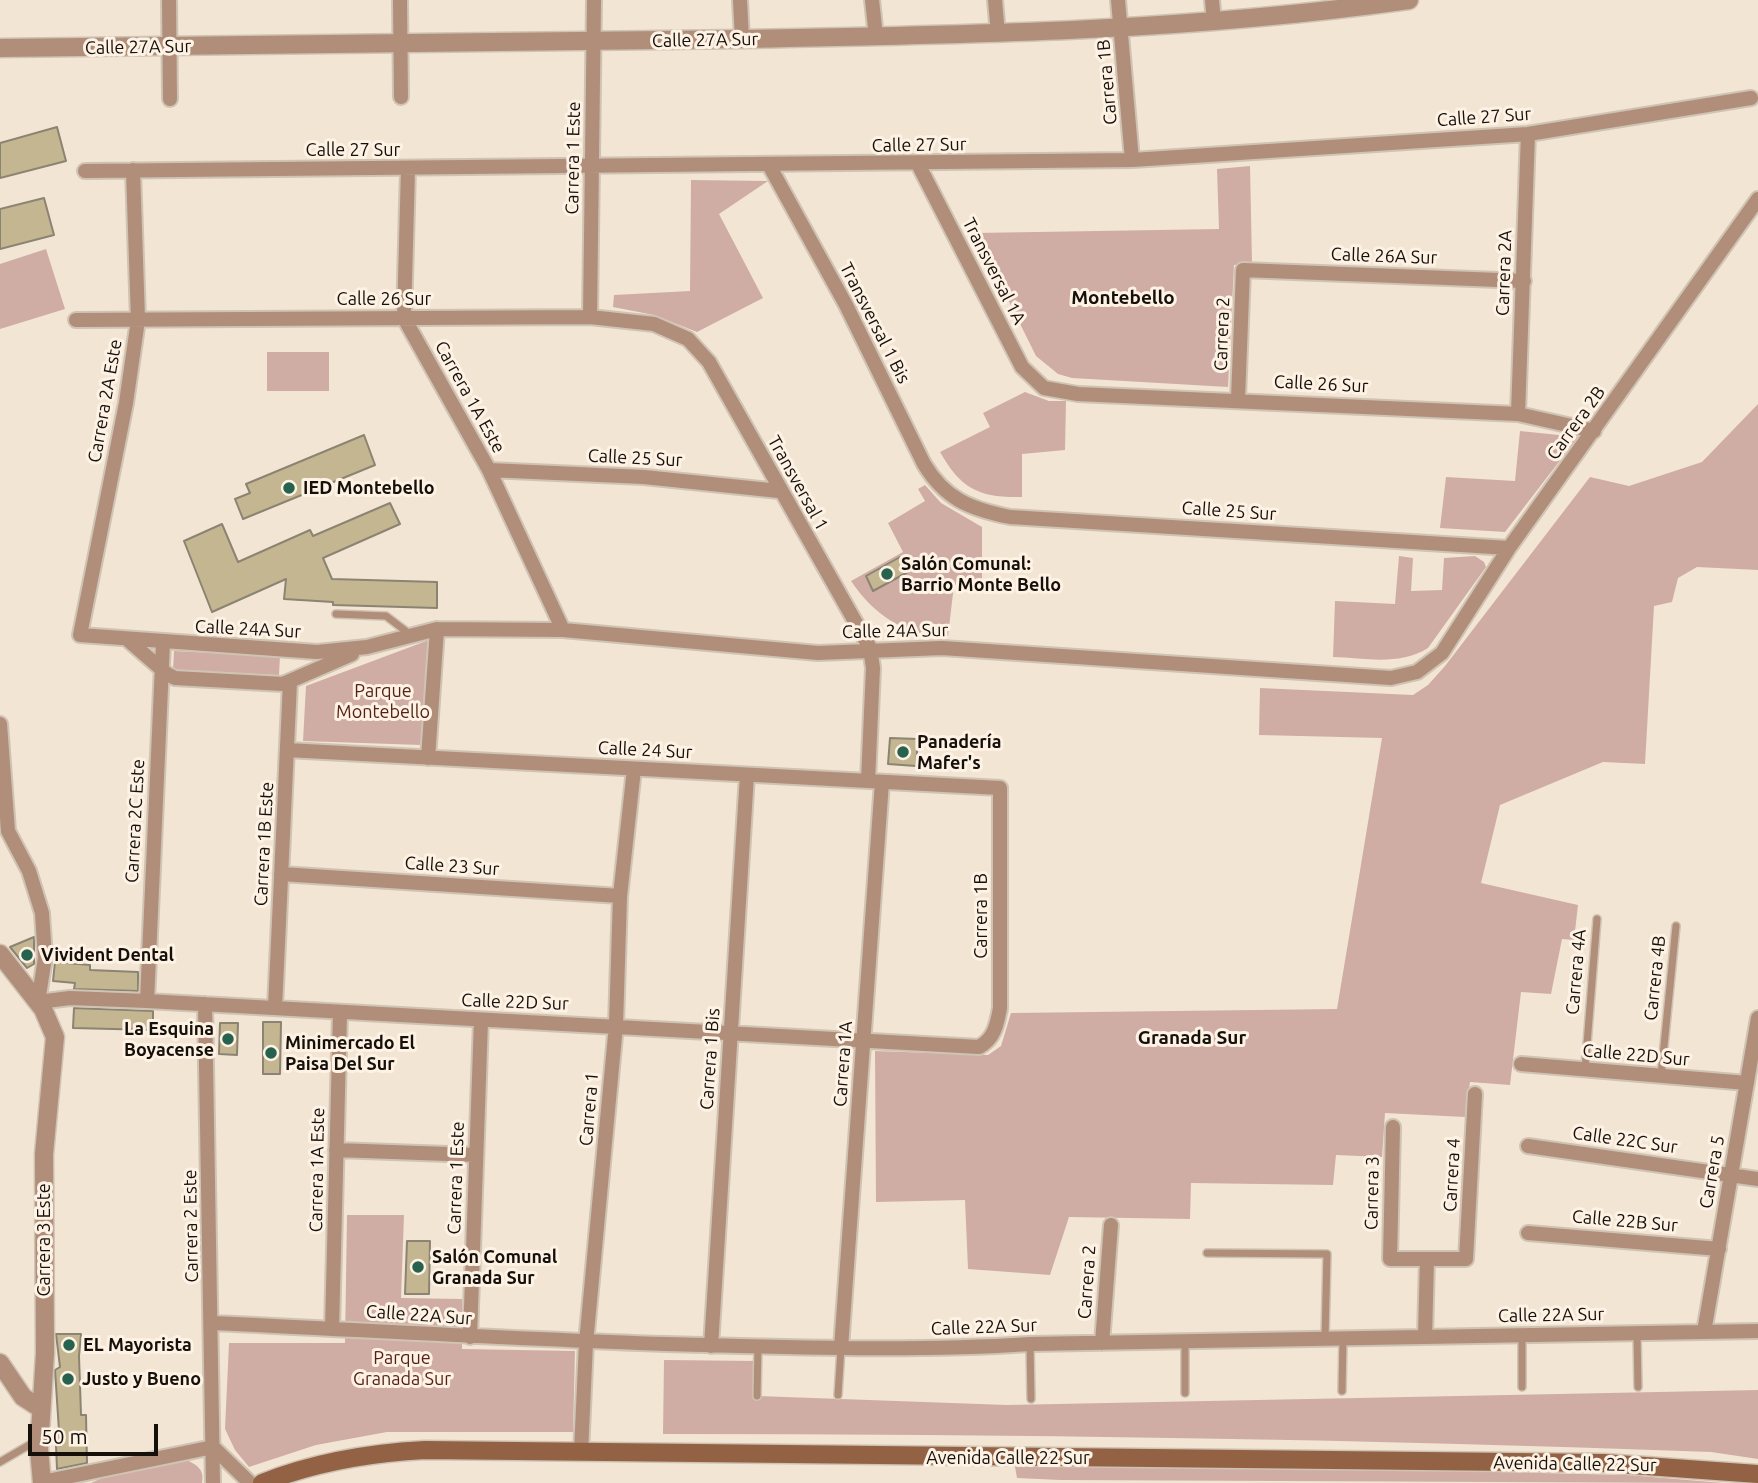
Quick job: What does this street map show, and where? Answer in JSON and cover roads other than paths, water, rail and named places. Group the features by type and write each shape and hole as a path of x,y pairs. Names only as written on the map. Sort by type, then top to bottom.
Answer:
{"main road":[{"name":"Avenida Calle 22 Sur","path":"262,1483 319,1464 393,1452 1604,1463 1758,1474"}],"street":[{"path":"169,0 170,99"},
{"path":"400,0 401,97"},
{"name":"Carrera 1 Este","path":"590,317 594,0"},
{"path":"740,0 742,39"},
{"path":"872,0 876,37"},
{"path":"995,0 998,34"},
{"name":"Carrera 1B","path":"1118,0 1132,160"},
{"path":"1212,0 1214,22"},
{"name":"Calle 27A Sur","path":"0,48 593,42 998,34 1214,22 1315,6 1409,0"},
{"name":"Calle 27 Sur","path":"85,171 1132,160 1528,134 1751,98"},
{"name":"Carrera 2A","path":"1518,414 1528,134"},
{"name":"Transversal 1A","path":"918,164 1022,367 1044,388"},
{"name":"Transversal 1 Bis","path":"769,165 846,305 923,464 938,487 950,496"},
{"path":"404,318 408,169"},
{"name":"Carrera 2A Este","path":"80,635 126,403 138,320 133,170"},
{"name":"Carrera 2B","path":"1424,668 1442,653 1509,548 1758,199"},
{"name":"Calle 26A Sur","path":"1243,270 1524,281"},
{"name":"Carrera 2","path":"1238,399 1243,270"},
{"name":"Calle 26 Sur","path":"76,320 590,317 641,320 688,339"},
{"name":"Carrera 1A Este","path":"404,318 489,470 563,630"},
{"name":"Transversal 1","path":"688,339 720,377 779,491 870,648"},
{"name":"Calle 26 Sur","path":"1044,388 1078,394 1238,399 1518,414 1594,431"},
{"name":"Calle 25 Sur","path":"489,470 682,480 779,491"},
{"name":"Calle 25 Sur","path":"950,496 981,510 1010,517 1509,548"},
{"path":"428,758 437,629"},
{"name":"Calle 24A Sur","path":"128,640 175,678 256,684 290,682 366,647 437,629 563,630 818,653 870,648 942,648 1391,677 1408,675 1424,668"},
{"name":"Calle 24A Sur","path":"80,635 299,652 366,647"},
{"name":"Carrera 2C Este","path":"146,1001 163,643"},
{"name":"Carrera 1A","path":"841,1348 865,1042 875,781 873,668 870,648"},
{"name":"Carrera 1B Este","path":"275,1008 290,682"},
{"path":"0,724 4,832 29,871 42,913 45,958 38,1002"},
{"name":"Calle 24 Sur","path":"287,750 1000,788"},
{"name":"Carrera 1","path":"581,1452 586,1343 616,1025 620,896 634,769"},
{"name":"Carrera 1 Bis","path":"711,1346 747,775"},
{"name":"Carrera 1B","path":"989,1042 997,1025 1000,1009 1000,788"},
{"name":"Calle 23 Sur","path":"281,874 620,896"},
{"name":"Carrera 3 Este","path":"0,954 38,1002 52,1027 56,1051 44,1154 45,1353 40,1408 40,1483"},
{"name":"Calle 22D Sur","path":"38,1002 70,998 146,1001 616,1025 865,1042 979,1047 989,1042"},
{"name":"Carrera 2 Este","path":"205,1004 213,1483"},
{"name":"Carrera 1A Este","path":"332,1329 341,1012"},
{"name":"Carrera 5","path":"1704,1332 1758,1018"},
{"name":"Carrera 1 Este","path":"470,1337 481,1020"},
{"name":"Calle 22D Sur","path":"1521,1064 1747,1083"},
{"name":"Carrera 4","path":"1426,1259 1466,1259 1475,1094"},
{"name":"Carrera 3","path":"1393,1127 1390,1259 1426,1259"},
{"name":"Calle 22C Sur","path":"1528,1146 1758,1179"},
{"path":"336,1150 476,1154"},
{"name":"Carrera 2","path":"1102,1343 1111,1224"},
{"name":"Calle 22B Sur","path":"1528,1233 1718,1249"},
{"path":"1425,1337 1426,1259"},
{"name":"Calle 22A Sur","path":"212,1323 586,1343 970,1349 1102,1343 1758,1331"},
{"path":"1,1367 28,1402 40,1408"},
{"path":"40,1483 213,1447 250,1483"}],"lane":[{"path":"336,614 386,616 412,635"},
{"name":"Carrera 4A","path":"1585,1070 1597,919"},
{"name":"Carrera 4B","path":"1661,1076 1676,926"},
{"path":"1207,1253 1327,1254 1325,1339"},
{"path":"1637,1333 1638,1387"},
{"path":"1522,1335 1522,1387"},
{"path":"1342,1391 1343,1339"},
{"path":"1185,1342 1185,1393"},
{"path":"1030,1345 1031,1399"},
{"path":"757,1396 758,1346"},
{"path":"838,1395 841,1348"},
{"path":"0,1462 39,1438"}],"place":[{"name":"IED Montebello","path":"289,488"},
{"name":"Salón Comunal: Barrio Monte Bello","path":"887,574"},
{"name":"Panadería Mafer's","path":"903,752"},
{"name":"Vivident Dental","path":"27,955"},
{"name":"La Esquina Boyacense","path":"228,1039"},
{"name":"Minimercado El Paisa Del Sur","path":"271,1053"},
{"name":"Salón Comunal Granada Sur","path":"418,1267"},
{"name":"EL Mayorista","path":"69,1345"},
{"name":"Justo y Bueno","path":"68,1379"}],"district":[{"name":"Montebello","path":"1123,298"},
{"name":"Granada Sur","path":"1192,1038"}],"park label":[{"name":"Parque Montebello","path":"383,701"},
{"name":"Parque Granada Sur","path":"402,1368"}]}
